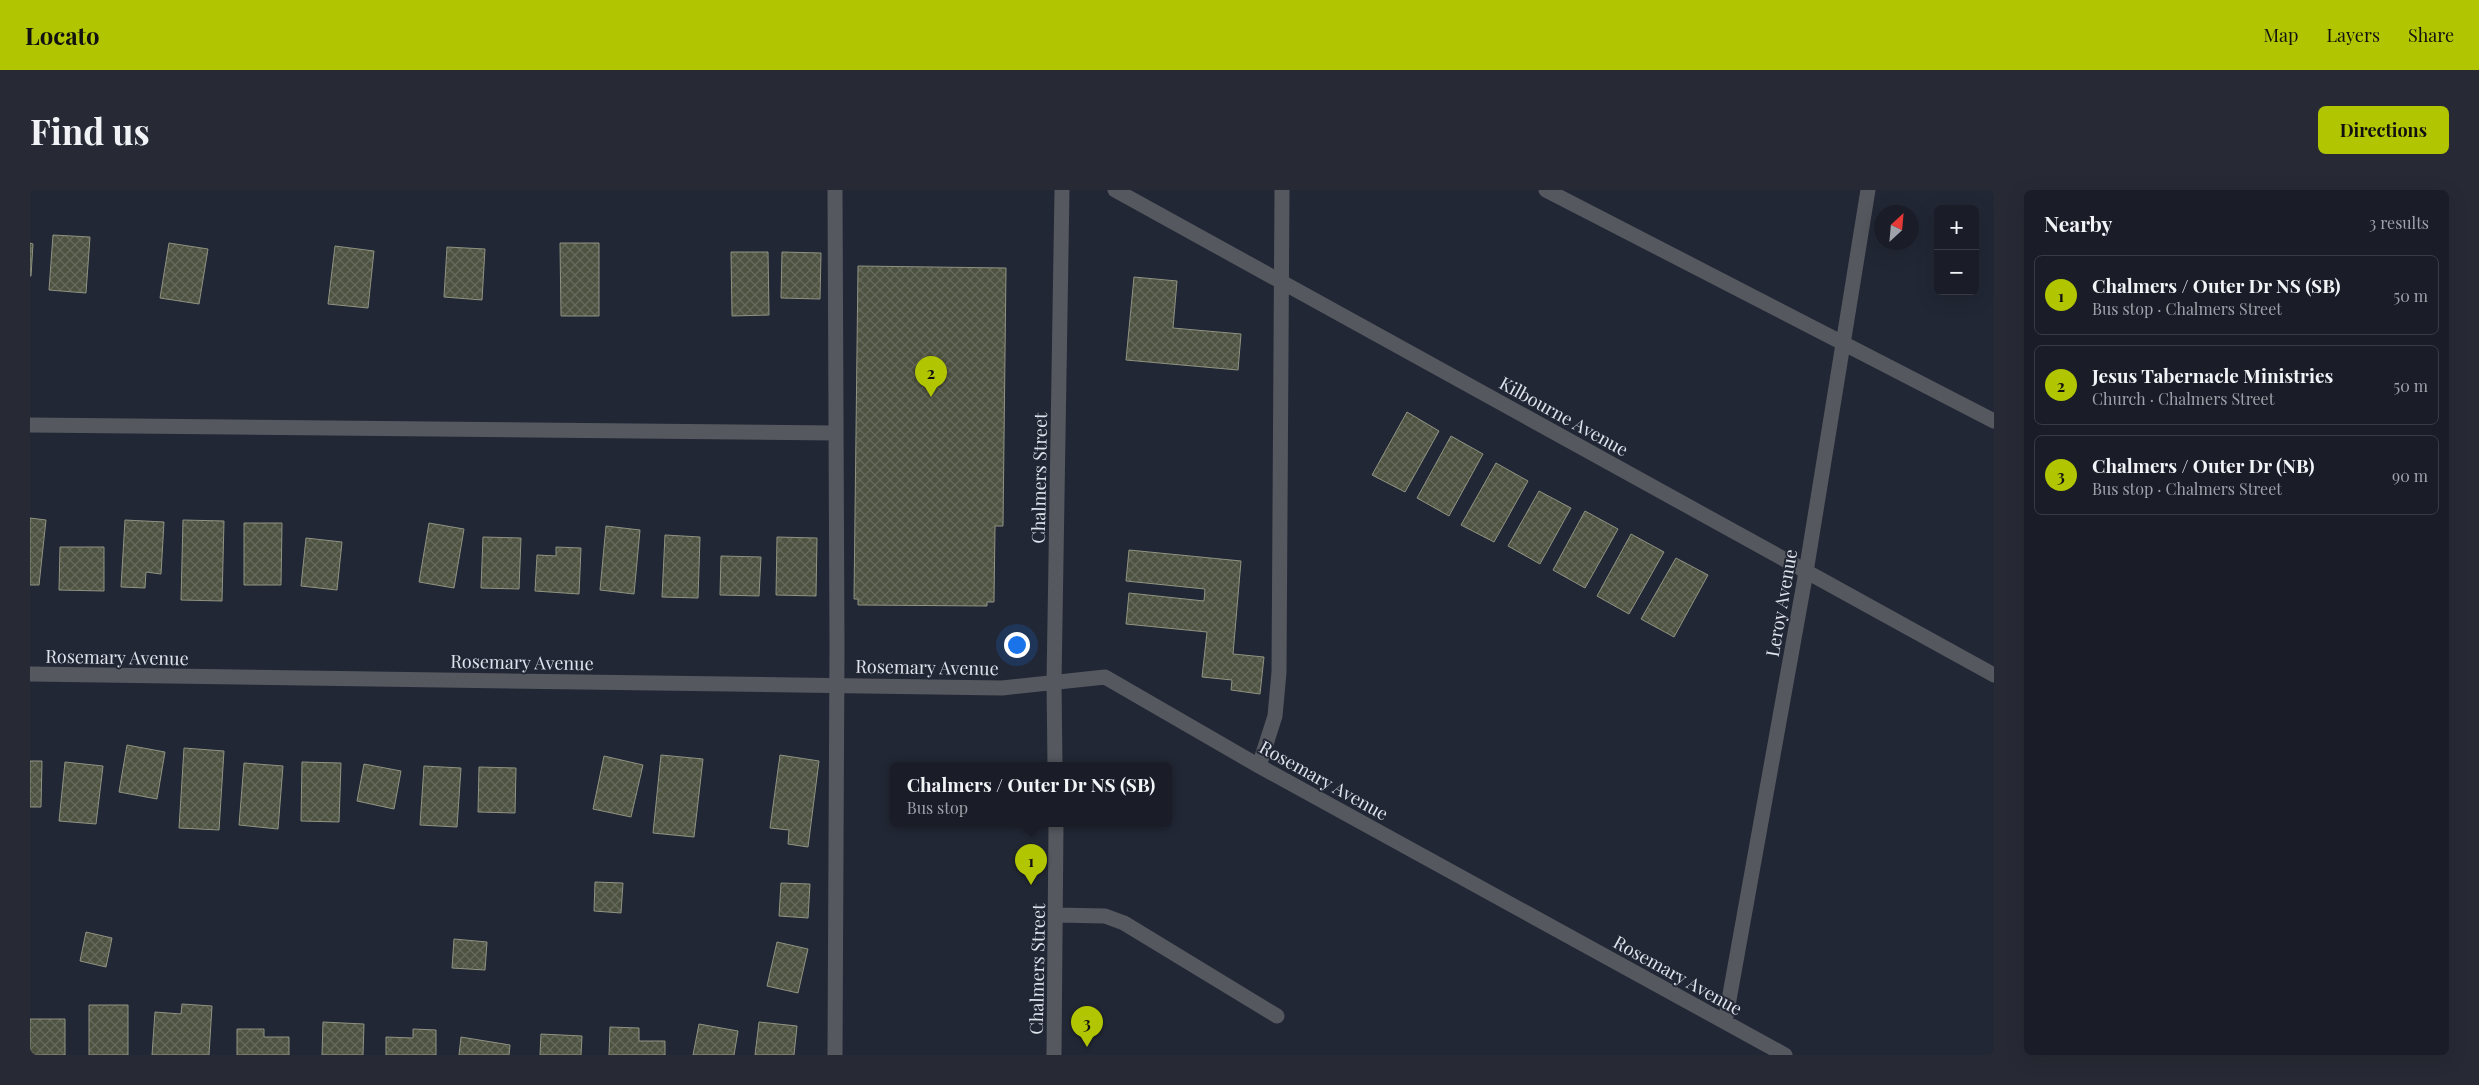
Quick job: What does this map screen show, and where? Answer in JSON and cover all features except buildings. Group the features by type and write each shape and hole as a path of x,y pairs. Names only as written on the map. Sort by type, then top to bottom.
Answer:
{"street":[{"path":"835,190 837,685 835,1055"},
{"name":"Chalmers Street","path":"1055,762 1054,682 1062,190"},
{"name":"Kilbourne Avenue","path":"1115,190 1994,675"},
{"path":"1259,766 1275,716 1279,672 1282,190"},
{"path":"1546,190 1994,421"},
{"name":"Leroy Avenue","path":"1725,1022 1806,572 1868,190"},
{"path":"30,425 836,433"},
{"name":"Rosemary Avenue","path":"30,674 1002,688 1105,677 1259,766 1785,1055"},
{"name":"Chalmers Street","path":"1054,1055 1056,827"},
{"path":"1056,915 1106,916 1124,923 1277,1016"}],"place":[{"name":"Jesus Tabernacle Ministries","path":"931,397"},
{"name":"Chalmers / Outer Dr NS (SB)","path":"1031,885"},
{"name":"Chalmers / Outer Dr (NB)","path":"1087,1047"}]}
